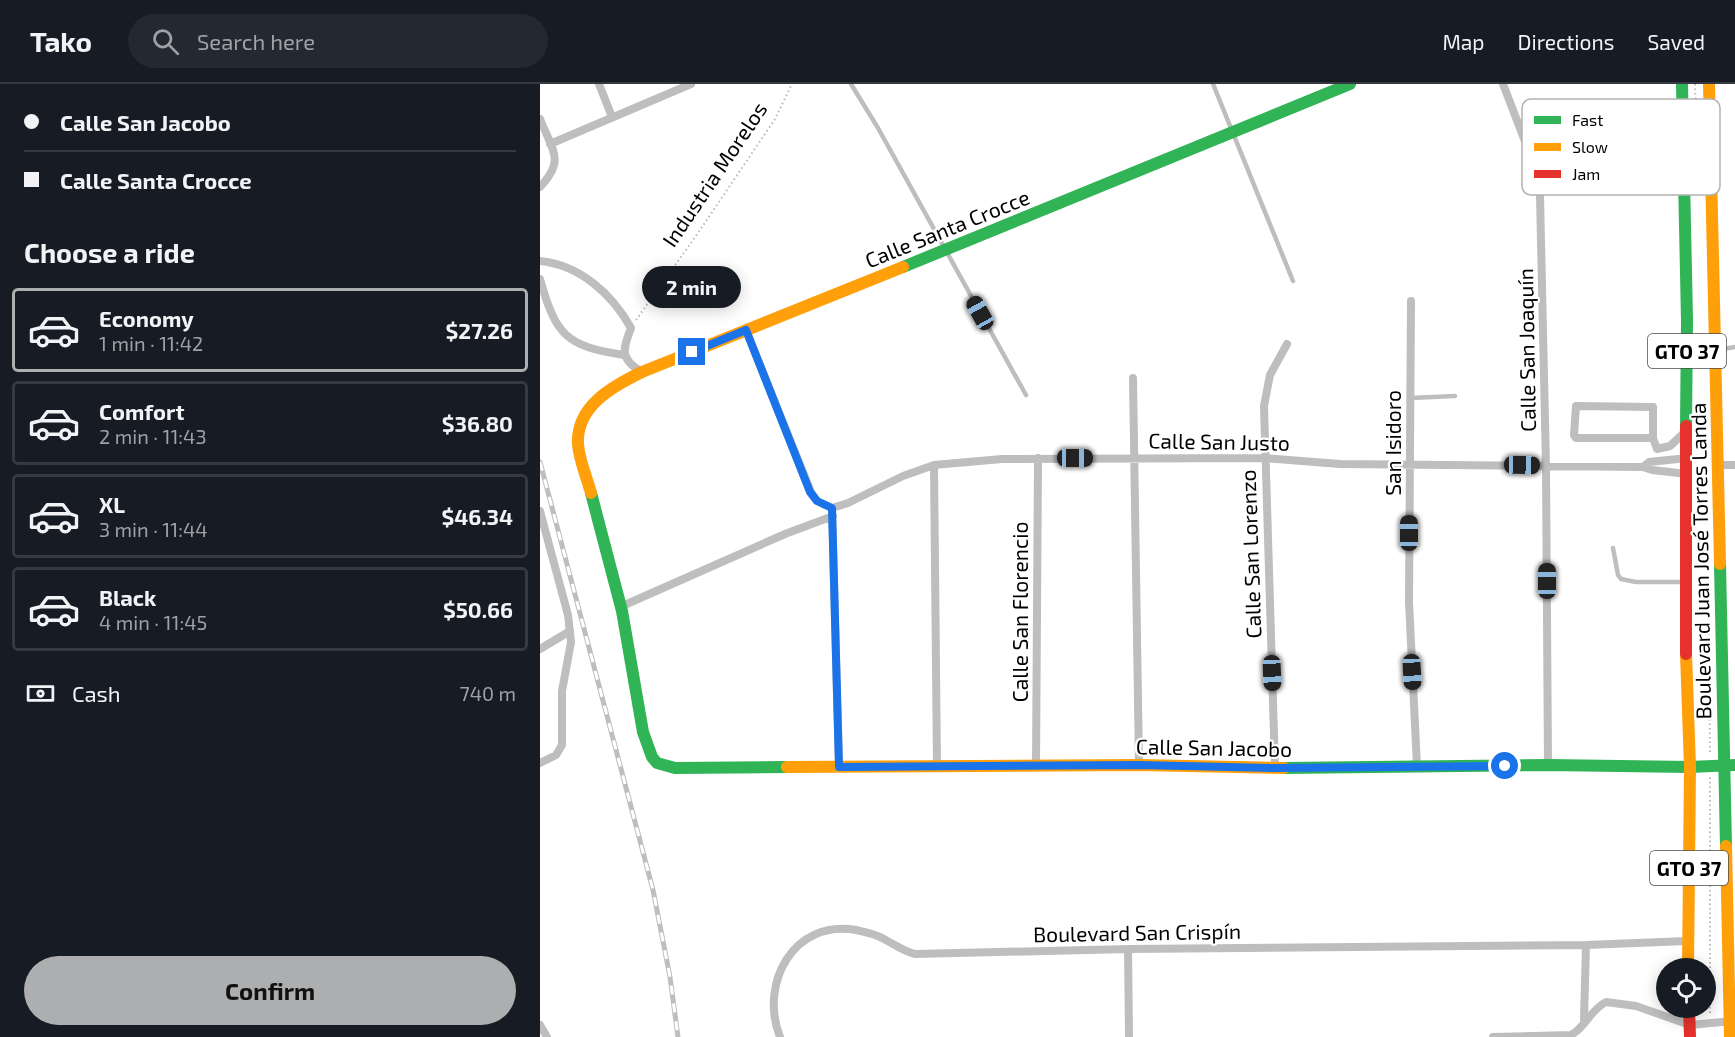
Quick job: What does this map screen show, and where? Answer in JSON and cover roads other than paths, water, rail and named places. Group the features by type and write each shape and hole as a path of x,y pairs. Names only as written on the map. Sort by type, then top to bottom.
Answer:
{"street":[{"path":"599,84 612,117"},
{"path":"550,144 671,88 691,84"},
{"name":"Calle Santa Crocce","path":"620,606 578,444 578,432 586,412 595,401 617,385 642,372 945,251 1350,84"},
{"name":"Calle San Joaquín","path":"1503,84 1522,134"},
{"name":"Boulevard Juan José Torres Landa","path":"1682,84 1682,99"},
{"name":"Boulevard Juan José Torres Landa","path":"1709,84 1709,99"},
{"path":"540,119 555,158 555,166 548,179 540,186"},
{"name":"Calle San Joaquín","path":"1540,195 1546,466 1548,765"},
{"name":"Boulevard Juan José Torres Landa","path":"1685,195 1688,430 1686,582 1690,767 1688,958"},
{"name":"Boulevard Juan José Torres Landa","path":"1712,195 1717,465 1730,766 1732,952 1730,1037"},
{"path":"540,261 550,262 574,272 593,283 616,303 631,328 624,355 633,367 642,372"},
{"path":"540,279 553,319 567,335 586,347 624,355"},
{"name":"San Isidoro","path":"1411,301 1409,602 1417,766"},
{"path":"746,330 810,492 817,501 833,512 839,767"},
{"name":"Calle San Lorenzo","path":"1275,768 1265,394 1270,375 1287,344"},
{"path":"1132,378 1139,765"},
{"path":"1653,438 1576,438 1574,435 1575,406 1653,407 1653,438 1657,448 1661,449 1670,446 1688,430"},
{"name":"Calle San Justo","path":"620,606 833,512 903,476 934,465 1038,458 1265,458 1340,464 1643,467 1652,471 1688,474"},
{"name":"Calle San Florencio","path":"1035,766 1038,458"},
{"name":"Calle San Justo","path":"1643,467 1649,462 1688,458"},
{"path":"934,465 937,767"},
{"path":"1717,465 1735,465"},
{"path":"540,511 568,615 566,634 572,642 562,691 562,745 556,755 540,763"},
{"name":"Calle San Jacobo","path":"620,606 643,732 652,757 657,763 675,768 1139,765 1275,768 1730,766"},
{"path":"540,649 566,634"},
{"name":"Boulevard San Crispín","path":"780,1037 774,1022 772,1007 777,979 785,960 797,946 827,930 854,930 872,934 915,954 1128,949 1586,945 1687,941"},
{"path":"1584,1024 1586,945"},
{"path":"1128,949 1129,1037"},
{"path":"1493,1037 1565,1036 1577,1032 1588,1017 1606,1002 1636,1006 1690,1031 1710,1023 1732,1021"},
{"path":"540,1025 547,1037"}],"lane":[{"path":"851,84 878,128 1026,395"},
{"path":"1213,84 1293,281"},
{"path":"1715,350 1735,347"},
{"path":"1410,398 1455,396"},
{"path":"1612,548 1621,579 1636,582 1686,582"}],"railway":[{"path":"540,462 653,890 670,977 678,1037"}]}
